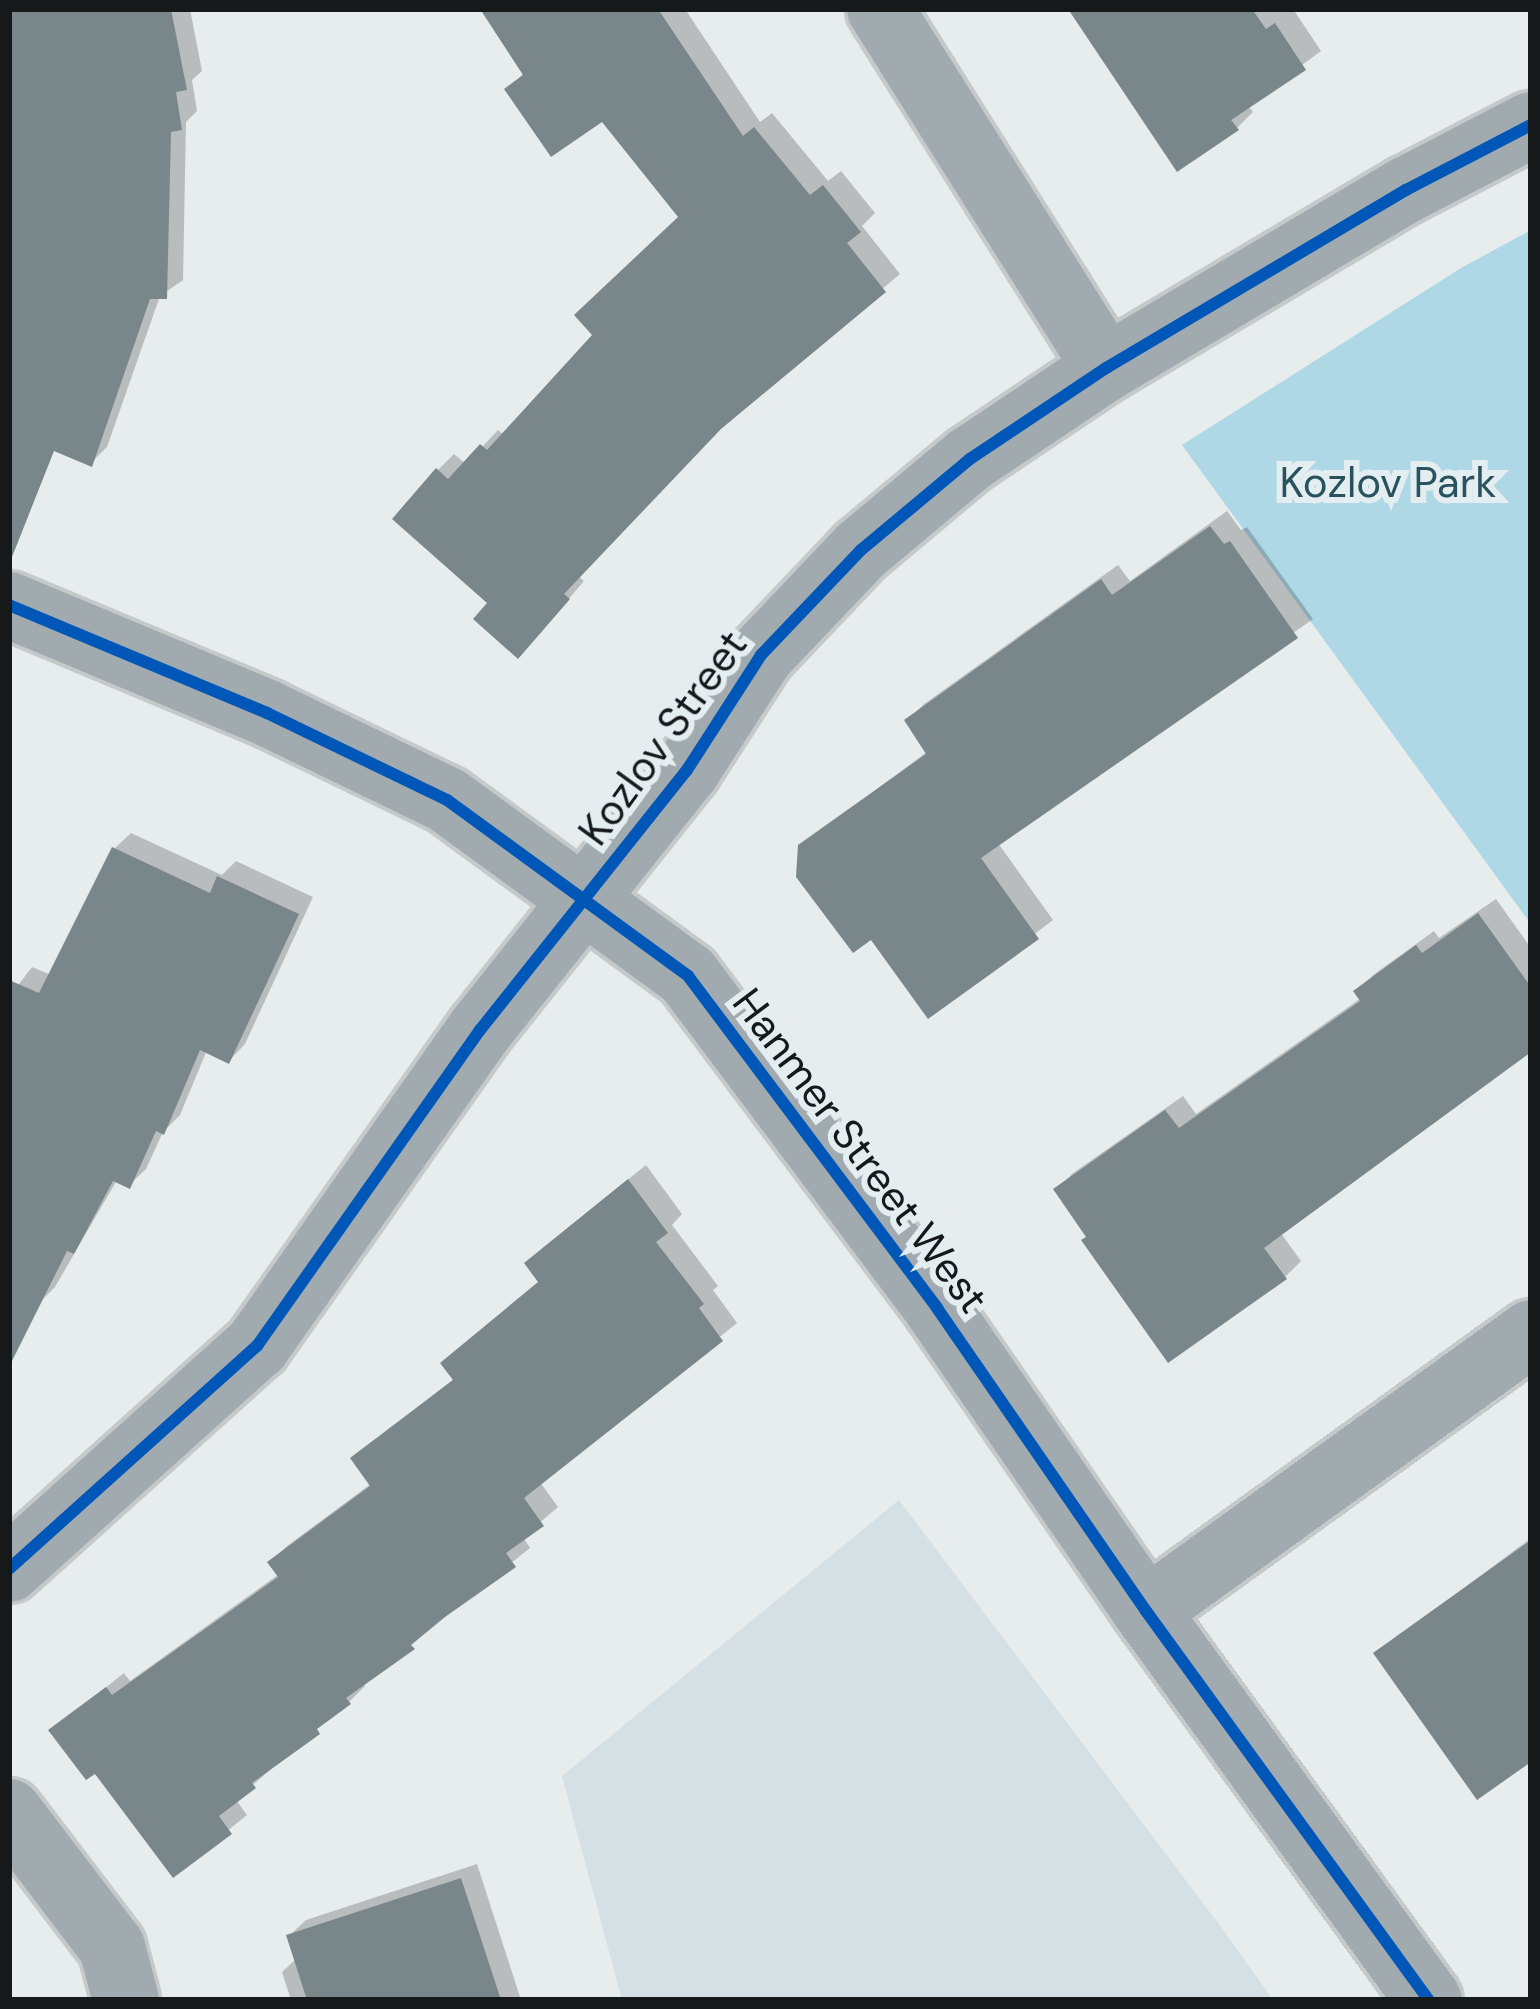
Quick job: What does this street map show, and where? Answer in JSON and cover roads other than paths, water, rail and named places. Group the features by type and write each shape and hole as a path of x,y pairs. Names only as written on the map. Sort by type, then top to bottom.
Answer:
{"street":[{"path":"880,9 1106,368"},
{"name":"Kozlov Street","path":"9,1569 257,1346 480,1030 687,770 760,655 861,550 970,459 1106,368 1406,190 1531,125"},
{"name":"Hanmer Street West","path":"9,605 267,713 447,800 688,976 937,1307 1146,1611 1429,2000"},
{"path":"1146,1611 1531,1333"},
{"path":"9,1812 112,1947 126,2000"}],"park label":[{"name":"Kozlov Park","path":"1388,483"}]}
